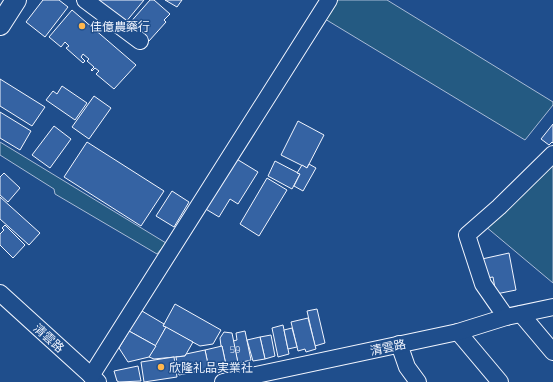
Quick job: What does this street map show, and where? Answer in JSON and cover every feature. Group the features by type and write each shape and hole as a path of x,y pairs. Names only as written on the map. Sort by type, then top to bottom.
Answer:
{"main road":[{"path":"0,25 16,0"}],"street":[{"path":"85,0 140,40"},
{"path":"94,379 329,0"},
{"path":"553,154 499,207 467,234 483,284 514,316 553,352"},
{"name":"清雲路","path":"0,293 94,379"},
{"name":"清雲路","path":"222,382 266,378 399,344 458,332 514,316 553,307"},
{"path":"458,332 500,382"},
{"path":"399,344 407,367 418,382"}],"shaded area":[{"path":"337,0 387,0 553,102 553,105 525,140 325,19"},
{"path":"0,142 166,243 157,254 55,194 54,189 0,155"},
{"path":"553,162 553,283 485,226"}],"building":[{"path":"43,0 59,0 68,7 45,37 26,22"},
{"path":"97,0 144,0 125,23"},
{"path":"150,0 154,0 170,14 164,20 166,22 149,41 128,25"},
{"path":"165,0 182,0 177,7"},
{"path":"72,10 136,65 114,89 96,74 99,71 95,68 92,71 91,70 94,67 87,61 89,59 83,54 81,57 85,61 83,63 66,48 69,46 65,42 61,47 49,37"},
{"path":"0,79 45,107 32,126 0,106"},
{"path":"62,86 87,103 75,120 46,100 53,91 57,94"},
{"path":"94,96 111,108 89,139 72,127"},
{"path":"0,112 31,131 20,150 0,138"},
{"path":"298,121 324,135 307,168 281,155"},
{"path":"553,124 553,143 552,142 549,145 541,139"},
{"path":"54,126 71,139 50,168 32,155"},
{"path":"87,142 164,191 141,226 64,177"},
{"path":"235,158 258,172 238,204 230,199 219,217 204,208"},
{"path":"275,161 300,174 292,189 268,176"},
{"path":"309,164 316,168 303,191 294,186 300,174 297,173 302,165 307,168"},
{"path":"4,173 20,188 8,202 0,195 0,177"},
{"path":"267,178 287,190 259,236 240,224"},
{"path":"172,191 189,202 174,227 156,216"},
{"path":"0,197 40,233 29,245 0,219"},
{"path":"5,225 25,245 13,258 0,245 0,234 4,230 2,228"},
{"path":"509,253 516,290 496,294 493,277 486,278 482,259"},
{"path":"175,304 221,330 213,344 200,346 163,326"},
{"path":"317,309 325,343 315,346 307,311"},
{"path":"142,311 164,324 163,326 166,327 156,346 129,331"},
{"path":"308,318 316,349 306,352 305,349 298,351 291,322"},
{"path":"283,325 289,354 278,357 272,328"},
{"path":"166,327 193,342 185,356 154,359 149,357"},
{"path":"292,328 297,347 288,349 284,330"},
{"path":"129,331 156,346 149,357 128,362 119,348"},
{"path":"245,331 251,360 238,363 233,341 237,340 236,333"},
{"path":"224,332 232,333 238,363 226,365 220,338"},
{"path":"271,335 275,356 265,359 260,337"},
{"path":"260,337 265,359 253,361 247,340"},
{"path":"222,346 226,365 209,369 205,350"},
{"path":"205,350 209,369 179,375 176,357"},
{"path":"174,357 177,377 144,382 141,362"},
{"path":"138,366 141,381 117,381 114,371"}],"place":[{"name":"佳億農藥行","path":"82,26"},
{"name":"欣隆礼品実業社","path":"161,367"}]}
